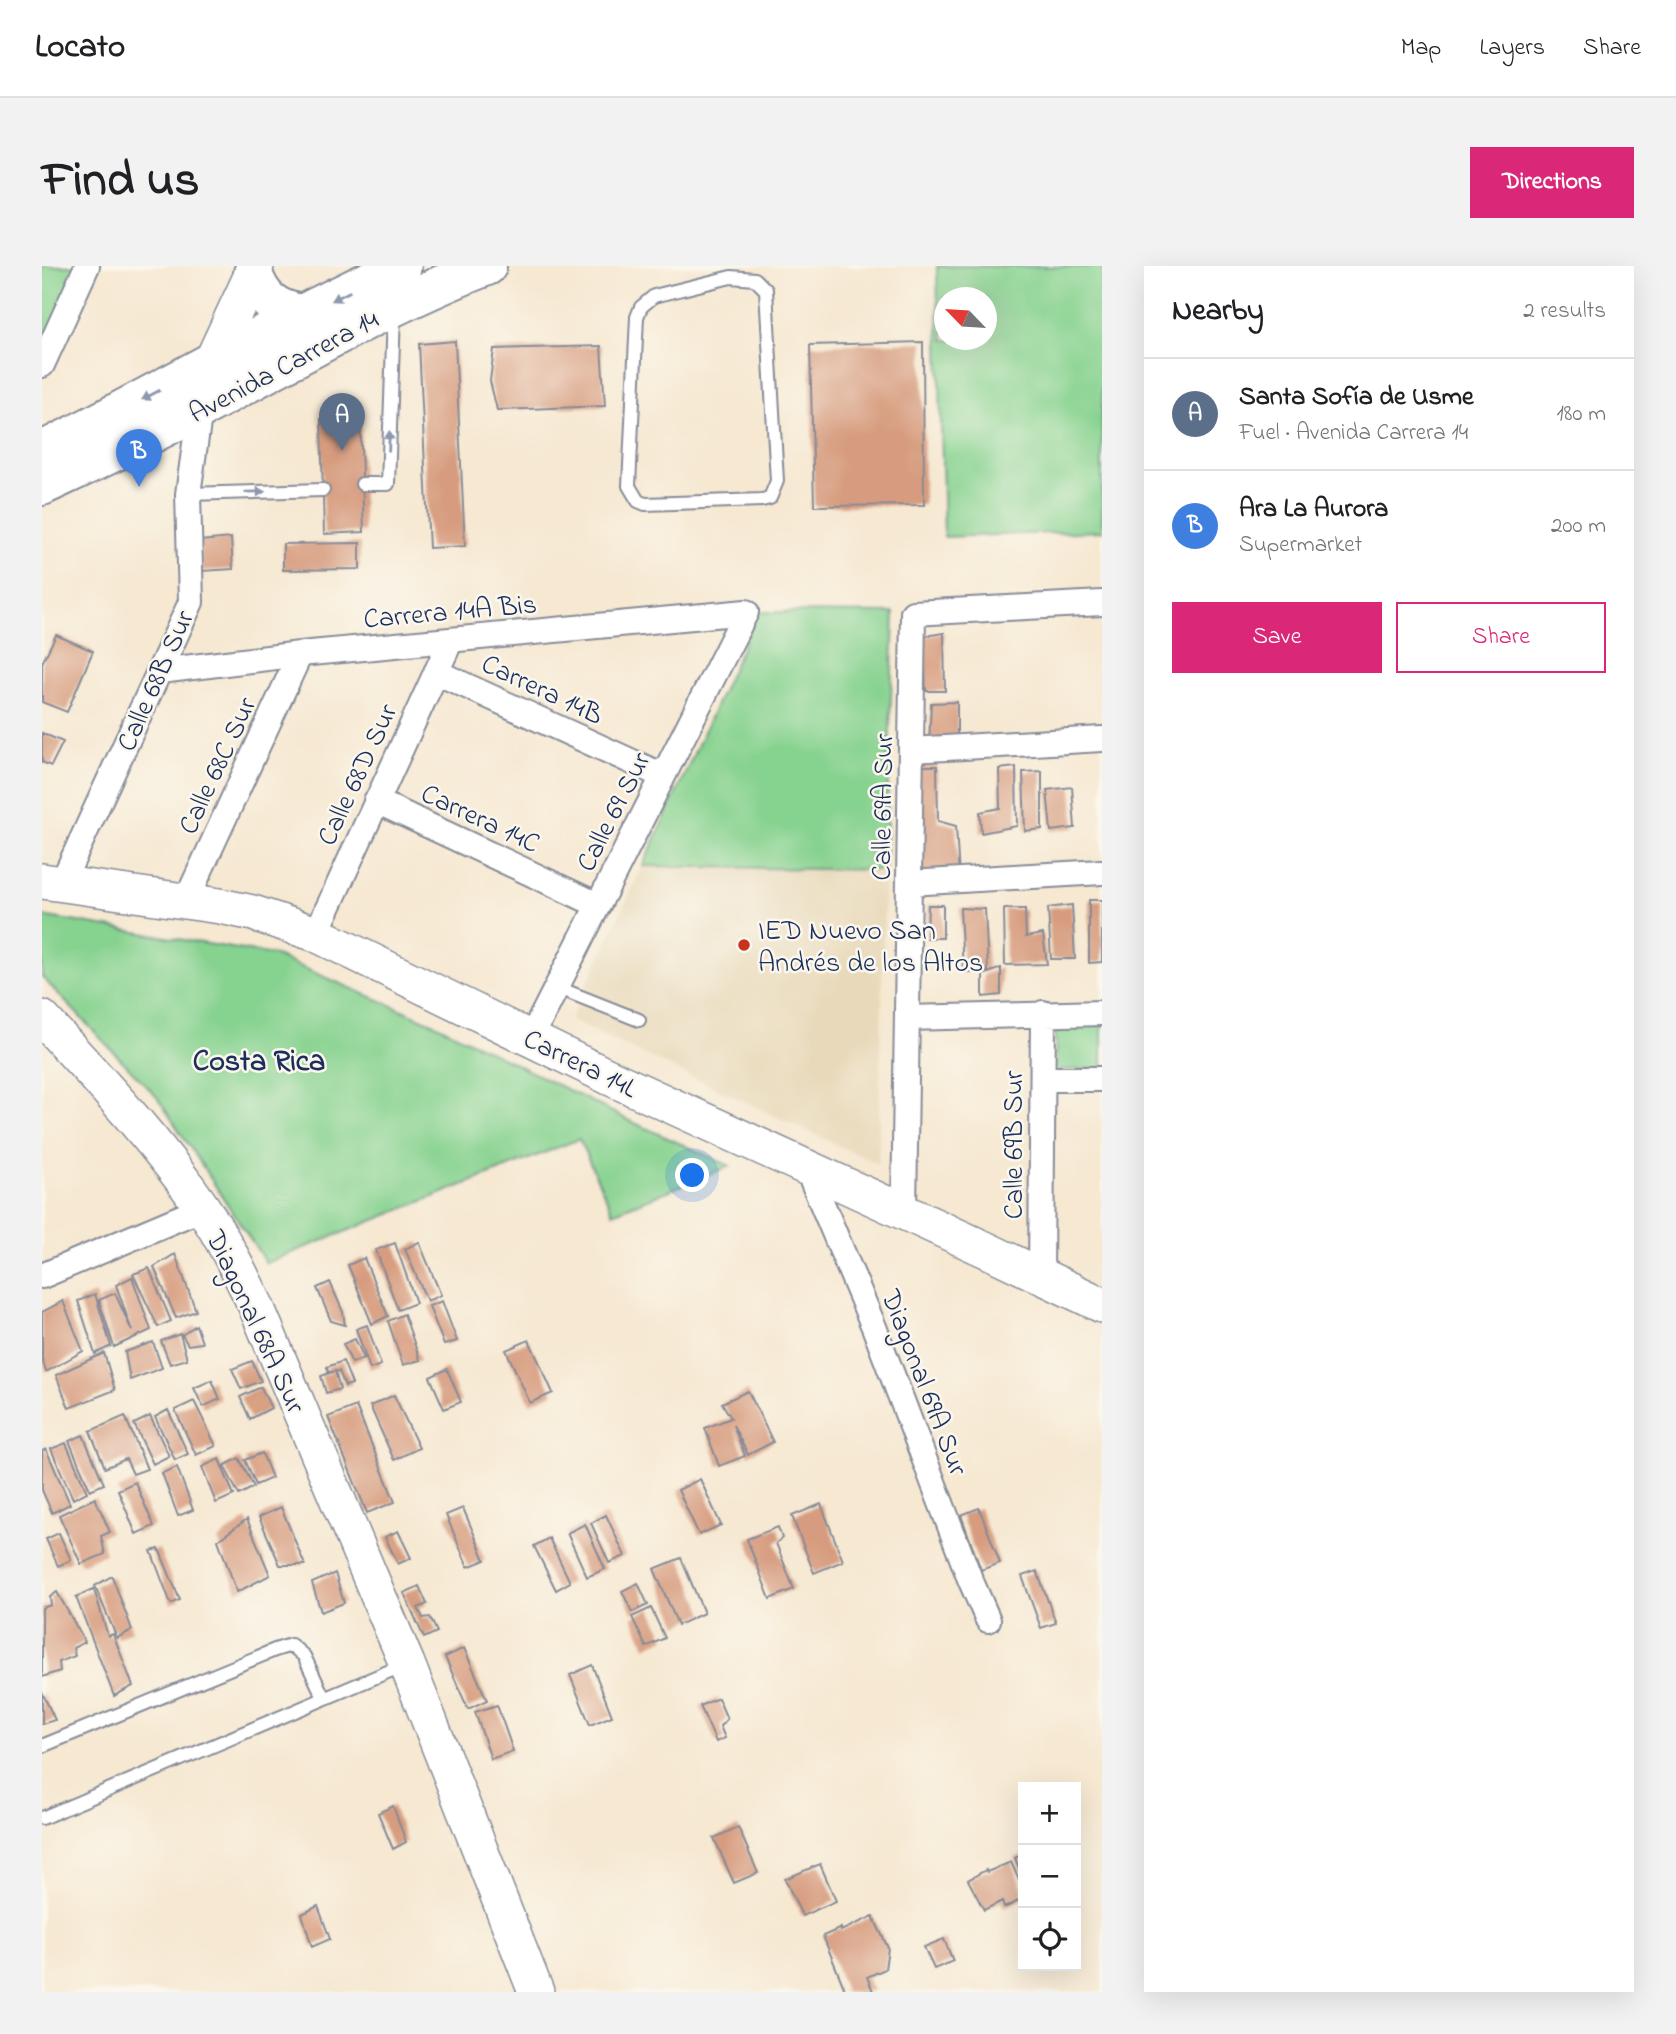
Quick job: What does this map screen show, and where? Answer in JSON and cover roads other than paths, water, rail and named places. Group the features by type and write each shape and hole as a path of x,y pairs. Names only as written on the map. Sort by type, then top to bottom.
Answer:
{"main road":[{"name":"Avenida Carrera 14","path":"42,451 303,314 402,266"},
{"name":"Avenida Carrera 14","path":"42,486 200,409 339,332 487,266"},
{"path":"254,270 263,296 272,305 287,312 303,314"}],"street":[{"path":"42,365 87,266"},
{"name":"Calle 68B Sur","path":"51,883 160,671 191,602 188,494 200,409 211,363 254,270"},
{"name":"Calle 69A Sur","path":"904,1212 913,613 1102,603"},
{"name":"Carrera 14A Bis","path":"160,671 300,654 746,612"},
{"name":"Calle 69 Sur","path":"531,1038 746,612"},
{"name":"Calle 68D Sur","path":"316,933 451,640"},
{"name":"Calle 68C Sur","path":"186,901 300,654"},
{"name":"Carrera 14B","path":"436,672 663,776"},
{"path":"911,751 1102,739"},
{"name":"Carrera 14C","path":"376,801 598,905"},
{"path":"909,883 1102,872"},
{"name":"Carrera 14L","path":"51,883 253,913 316,933 609,1077 1102,1305"},
{"name":"Calle 69B Sur","path":"1041,1276 1043,1013"},
{"path":"907,1018 1102,1013"},
{"name":"Diagonal 68A Sur","path":"42,1018 132,1117 203,1208 256,1306 407,1664 536,1992"},
{"path":"1042,1079 1102,1079"},
{"name":"Diagonal 69A Sur","path":"807,1168 874,1326 970,1579 988,1619"},
{"path":"42,1276 203,1208"}],"lane":[{"path":"732,271 755,279 766,290 775,489 770,498 762,500 645,504 638,500 629,486 637,317 641,307 654,296 732,271"},
{"path":"362,484 387,484 394,306"},
{"path":"188,494 323,490"},
{"path":"556,987 639,1020"},
{"path":"42,1746 275,1650 291,1646 304,1656 324,1698"},
{"path":"42,1818 407,1664"}],"place":[{"name":"Santa Sofía de Usme","path":"342,451"},
{"name":"Ara La Aurora","path":"139,487"},
{"name":"IED Nuevo San Andrés de los Altos","path":"744,945"}],"district":[{"name":"Costa Rica","path":"259,1060"}]}
